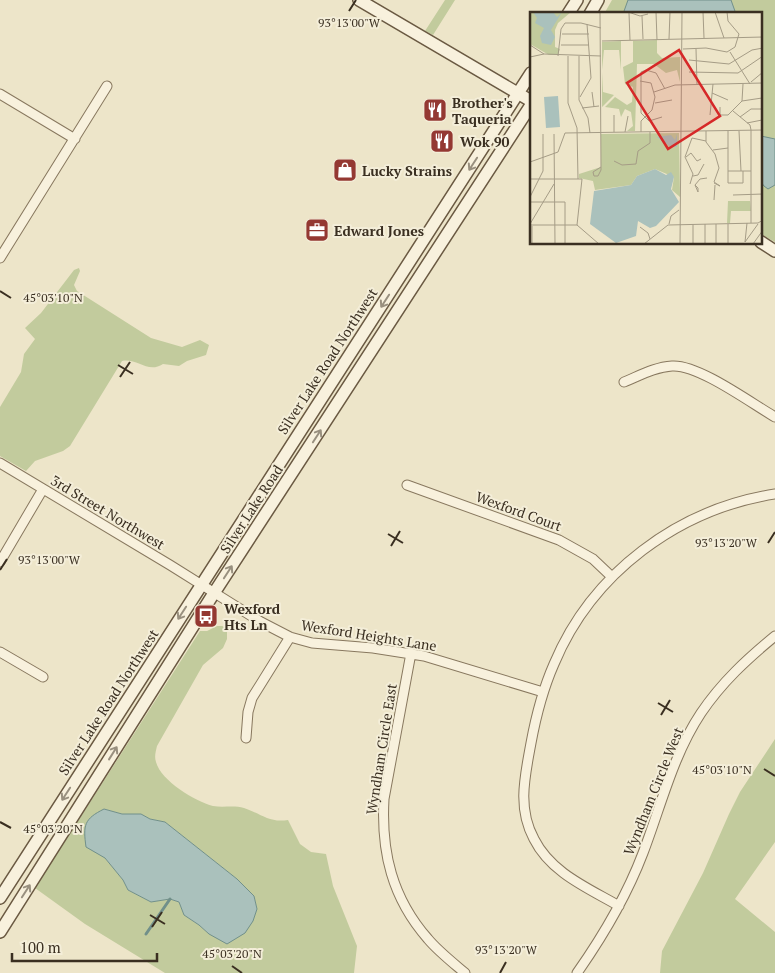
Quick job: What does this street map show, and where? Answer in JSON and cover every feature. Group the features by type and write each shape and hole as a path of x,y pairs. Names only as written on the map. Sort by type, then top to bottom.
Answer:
{"main road":[{"path":"360,0 530,102"},
{"path":"569,12 577,0"},
{"path":"591,12 598,0"},
{"name":"Silver Lake Road Northwest","path":"0,898 530,75"},
{"name":"Silver Lake Road","path":"0,932 214,593 530,105"},
{"path":"762,243 775,251"}],"street":[{"path":"0,258 107,86"},
{"path":"0,94 75,139"},
{"path":"624,382 661,368 682,366 702,373 775,417"},
{"name":"3rd Street Northwest","path":"0,463 201,584"},
{"name":"Wexford Court","path":"408,486 559,540 592,559 612,577"},
{"path":"0,562 44,489"},
{"path":"619,906 570,877 550,862 537,845 528,826 524,803 525,780 536,717 543,692 566,638 582,614 612,577 649,546 691,520 734,503 775,494"},
{"name":"Wexford Heights Lane","path":"201,584 272,629 290,637 312,643 411,653 452,663 543,692"},
{"name":"Wyndham Circle West","path":"577,973 619,906 639,862 688,735 705,707 730,676 775,636"},
{"path":"246,738 248,712 252,698 290,637"},
{"path":"0,652 43,677"},
{"name":"Wyndham Circle East","path":"411,653 384,799 384,841 394,883 404,905 429,940 465,973"}],"green space":[{"path":"445,0 455,0 433,35 425,31"},
{"path":"612,0 775,0 775,242 762,235 762,12 605,12"},
{"path":"79,268 80,271 74,285 77,291 151,338 182,347 200,340 209,345 206,355 187,361 179,366 163,364 158,367 147,367 133,362 122,361 70,446 63,451 35,461 26,471 0,456 0,407 21,372 24,354 35,339 25,328 41,313 74,270"},
{"path":"217,626 227,628 227,639 223,648 203,665 157,746 155,756 159,769 171,783 197,800 213,806 244,808 270,819 288,820 300,844 311,852 326,854 333,886 357,946 354,973 165,973 85,924 35,888 200,631 207,631","holes":["104,809 122,814 141,814 150,819 165,822 237,879 254,896 257,909 209,934 184,915 179,902 170,899 151,902 128,890 123,880 105,858"]},
{"path":"775,739 775,842 735,899 775,932 775,973 660,973 662,951 703,873 729,814 740,792"}],"water":[{"path":"628,0 731,0 735,12 624,12"},
{"path":"762,136 775,139 775,185 768,189 762,183"},
{"path":"104,809 122,814 141,814 150,819 165,822 237,879 254,896 257,909 253,921 245,933 227,944 209,934 184,915 179,902 170,899 151,902 128,890 123,880 105,858 86,847 86,824 92,816"}],"waterway":[{"path":"146,934 170,899"}],"place":[{"name":"Brother's Taqueria","path":"435,110"},
{"name":"Wok 90","path":"442,141"},
{"name":"Lucky Strains","path":"345,170"},
{"name":"Edward Jones","path":"317,230"},
{"name":"Wexford Hts Ln","path":"206,616"}]}
